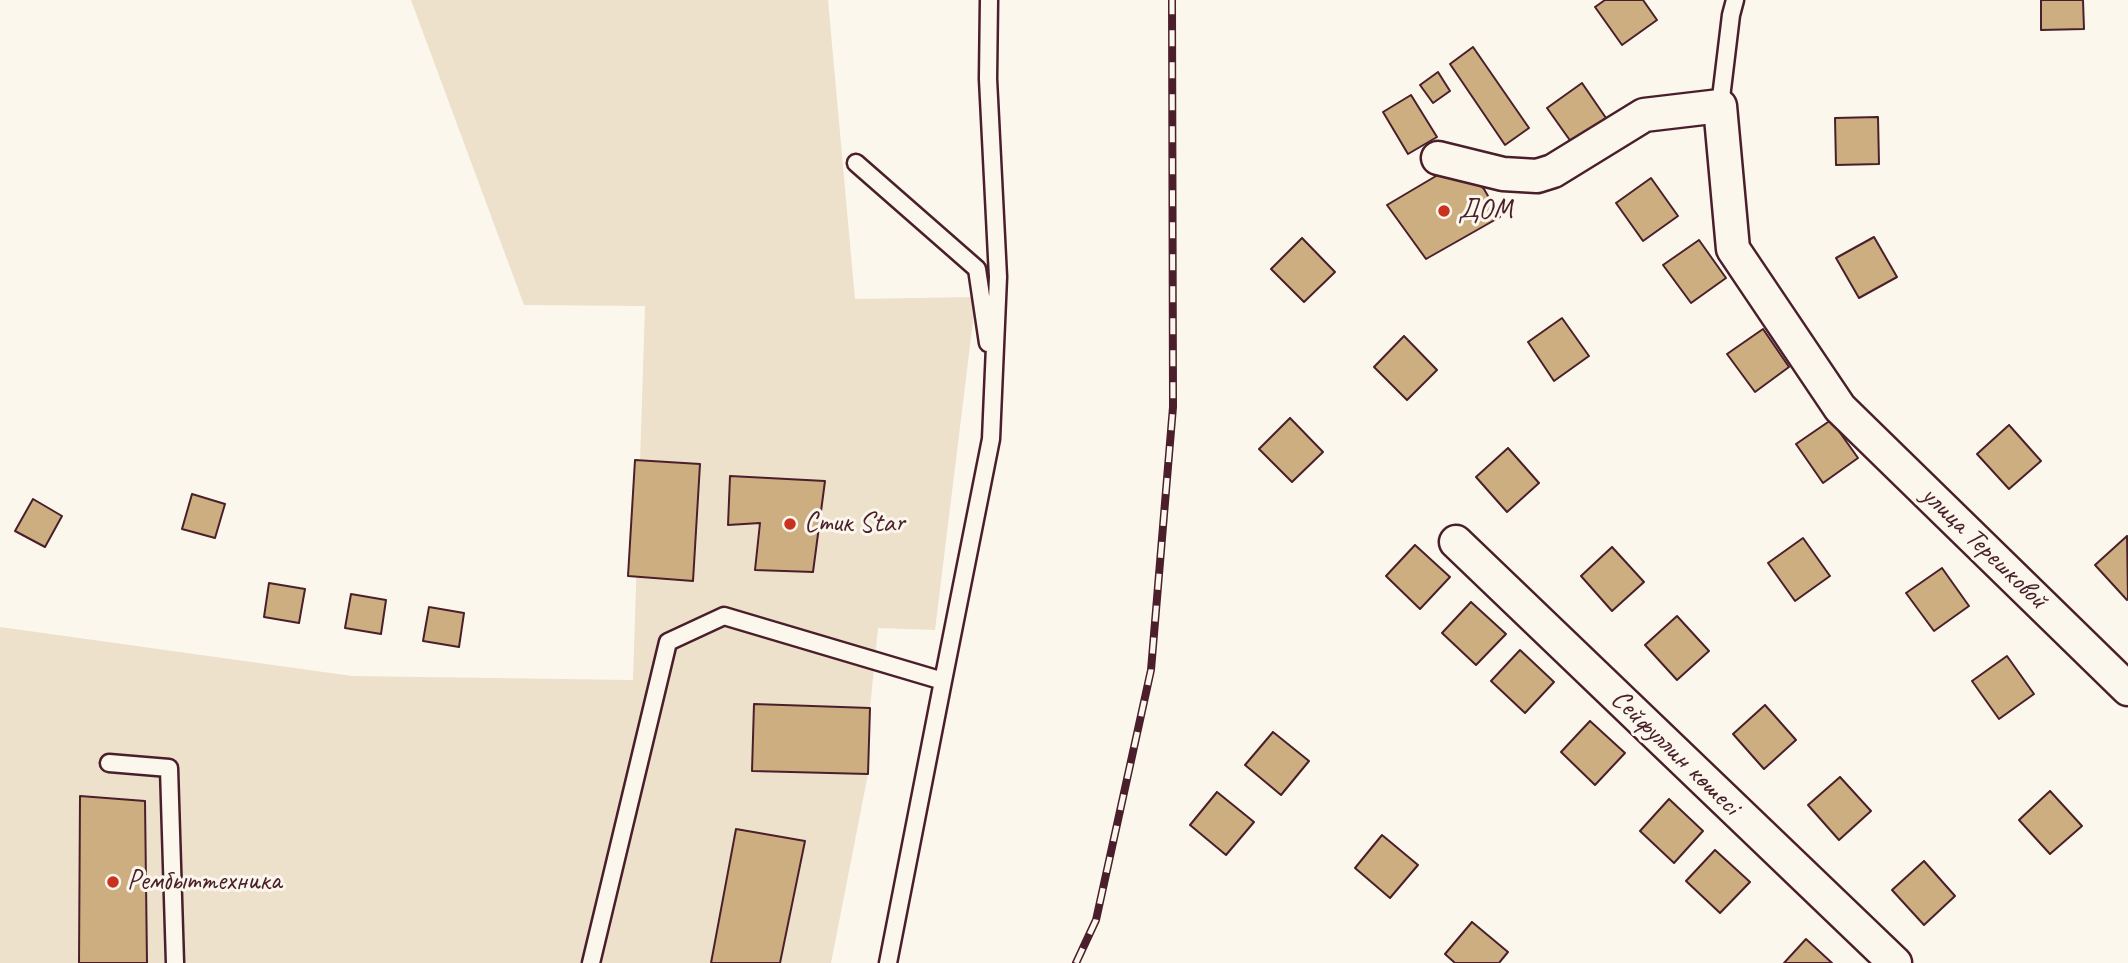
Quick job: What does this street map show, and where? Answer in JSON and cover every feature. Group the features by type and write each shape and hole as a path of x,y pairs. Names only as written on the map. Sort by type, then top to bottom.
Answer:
{"street":[{"path":"1438,158 1503,174 1537,176 1553,170 1644,115 1720,106"},
{"name":"улица Терешковой","path":"1720,106 1733,249 1840,408 2128,688"},
{"name":"Сейфуллин көшесі","path":"1456,542 1895,963"}],"lane":[{"path":"888,963 991,439 998,277 988,79 989,0"},
{"path":"1720,106 1735,0"},
{"path":"856,163 977,269 993,383"},
{"path":"591,963 668,642 724,616 943,681"},
{"path":"109,763 169,768 175,963"}],"shaded area":[{"path":"411,0 828,0 855,299 976,297 935,630 878,628 870,708 868,774 831,963 0,963 0,627 352,676 633,680 645,306 524,305"}],"building":[{"path":"1605,0 1643,0 1657,20 1622,45 1595,7"},
{"path":"2041,0 2083,0 2084,29 2041,30"},
{"path":"1473,47 1529,128 1505,145 1450,64"},
{"path":"1438,72 1450,91 1433,103 1420,85"},
{"path":"1582,83 1606,118 1574,146 1547,108"},
{"path":"1411,95 1437,137 1408,154 1383,112"},
{"path":"1878,117 1879,164 1836,165 1835,118"},
{"name":"ДОМ","path":"1450,173 1474,179 1484,189 1500,217 1426,259 1387,205 1436,176"},
{"path":"1651,178 1678,216 1643,241 1616,203"},
{"path":"1874,237 1897,277 1859,298 1836,258"},
{"path":"1302,238 1335,272 1304,302 1271,269"},
{"path":"1699,240 1726,278 1691,303 1663,265"},
{"path":"1562,318 1589,356 1554,381 1528,342"},
{"path":"1763,329 1789,367 1755,392 1727,354"},
{"path":"1404,336 1437,370 1407,400 1374,367"},
{"path":"1290,418 1323,452 1292,482 1259,449"},
{"path":"1831,420 1858,458 1823,483 1796,444"},
{"path":"2009,425 2041,461 2009,489 1977,454"},
{"path":"1508,448 1539,483 1507,512 1476,477"},
{"path":"635,460 700,464 693,581 628,576"},
{"name":"Стик Star","path":"730,476 825,481 813,572 755,570 760,523 728,525"},
{"path":"192,494 225,504 215,538 182,529"},
{"path":"33,499 62,516 45,547 15,531"},
{"path":"2127,536 2128,599 2127,600 2095,565"},
{"path":"1803,538 1830,576 1795,601 1768,563"},
{"path":"1415,545 1450,577 1420,609 1386,576"},
{"path":"1612,547 1644,582 1612,611 1581,576"},
{"path":"1942,568 1969,606 1934,631 1906,593"},
{"path":"269,583 305,589 299,623 264,617"},
{"path":"351,594 386,600 381,634 345,628"},
{"path":"1471,602 1506,634 1476,665 1442,633"},
{"path":"429,607 464,613 459,647 423,641"},
{"path":"1677,616 1709,651 1677,680 1645,645"},
{"path":"1520,650 1554,682 1525,713 1491,681"},
{"path":"2007,656 2034,694 1999,719 1972,681"},
{"path":"754,704 870,708 868,774 752,771"},
{"path":"1765,705 1796,740 1764,769 1733,734"},
{"path":"1590,721 1625,753 1595,785 1561,752"},
{"path":"1273,732 1309,761 1281,795 1245,765"},
{"path":"1840,777 1871,811 1839,840 1808,805"},
{"path":"2050,791 2082,826 2050,854 2019,820"},
{"path":"1217,792 1254,822 1226,855 1190,825"},
{"name":"Рембыттехника","path":"80,796 145,801 147,963 79,963"},
{"path":"1669,799 1703,831 1674,863 1640,831"},
{"path":"736,829 805,841 780,963 711,963"},
{"path":"1382,835 1418,865 1390,898 1355,868"},
{"path":"1715,850 1750,882 1720,913 1686,881"},
{"path":"1924,861 1955,896 1924,925 1892,890"},
{"path":"1472,922 1508,952 1499,963 1455,963 1445,954"},
{"path":"1806,939 1832,963 1784,963"}],"railway":[{"path":"1076,963 1096,920 1151,670 1173,407 1172,0"}],"place":[{"name":"ДОМ","path":"1444,211"},
{"name":"Стик Star","path":"790,524"},
{"name":"Рембыттехника","path":"113,882"}]}
